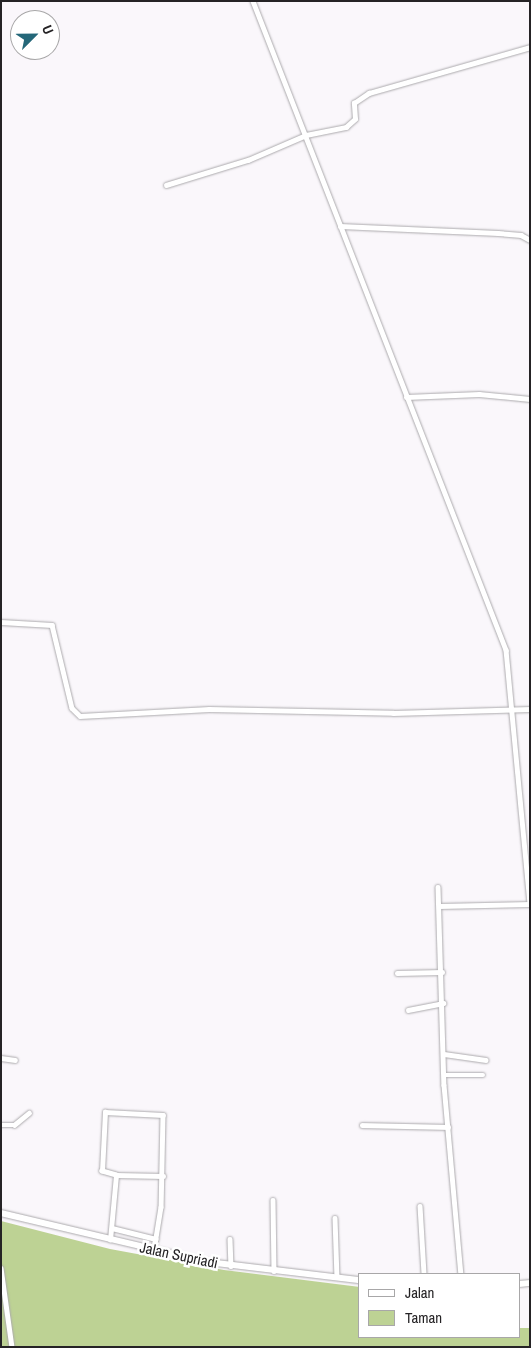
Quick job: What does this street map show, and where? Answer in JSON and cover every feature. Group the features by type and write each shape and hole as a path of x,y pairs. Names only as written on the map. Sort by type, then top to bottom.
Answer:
{"main road":[{"name":"Jalan Supriadi","path":"1,1213 110,1240 231,1266 358,1280"}],"street":[{"path":"253,1 506,650 510,710 530,904 439,906"},
{"path":"166,184 248,160 306,135 350,125 355,119 354,103 361,96 530,47"},
{"path":"340,226 498,233 522,235 530,240"},
{"path":"406,396 479,394 530,399"},
{"path":"1,622 52,624 72,708 80,716 209,709 393,713 530,709"},
{"path":"438,887 444,1075 461,1273"},
{"path":"397,973 442,972"},
{"path":"408,1010 443,1003"},
{"path":"444,1054 486,1060"},
{"path":"1,1058 15,1060"},
{"path":"444,1075 483,1075"},
{"path":"154,1250 163,1176 163,1115 107,1111 102,1137 102,1171 116,1175 163,1176"},
{"path":"1,1125 14,1125 29,1113"},
{"path":"362,1125 448,1127"},
{"path":"110,1240 116,1175"},
{"path":"273,1200 274,1271"},
{"path":"420,1206 424,1273"},
{"path":"335,1218 337,1277"},
{"path":"112,1228 156,1239"},
{"path":"230,1240 231,1266"},
{"path":"1,1268 12,1347"}],"green space":[{"path":"1,1221 110,1249 224,1270 358,1287 358,1338 521,1338 521,1328 530,1328 530,1347 1,1347"}]}
